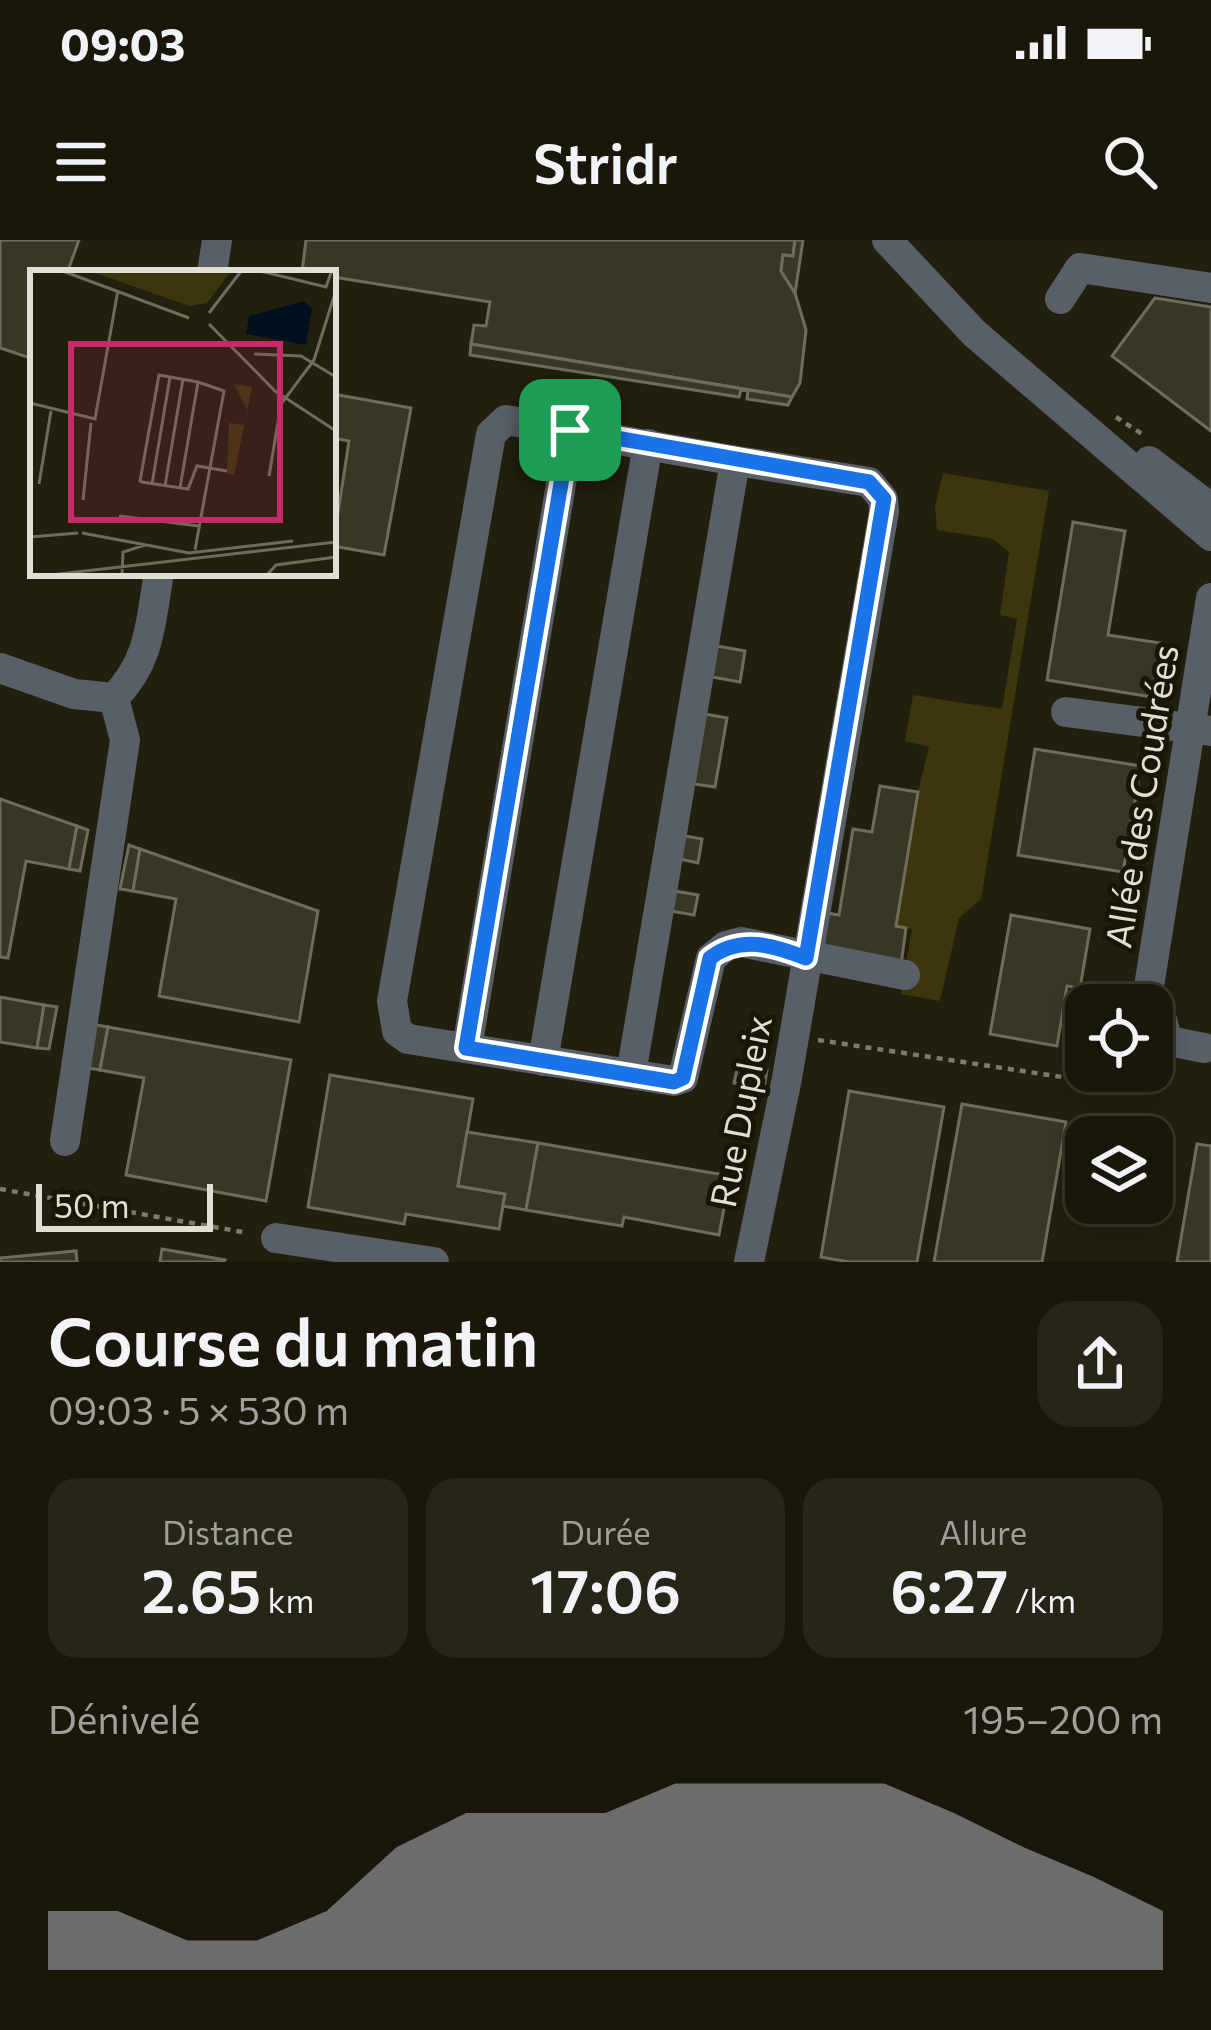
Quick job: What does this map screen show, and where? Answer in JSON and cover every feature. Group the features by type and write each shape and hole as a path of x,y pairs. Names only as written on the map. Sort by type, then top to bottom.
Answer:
{"street":[{"path":"213,270 218,240"},
{"path":"887,240 974,333 1211,536"},
{"path":"1060,299 1080,268 1211,288"},
{"path":"1053,404 1140,454 1211,508"},
{"path":"631,1074 733,472 731,460 506,420 491,434 392,1001 397,1031 408,1039 674,1082 683,1078 710,958 726,946 741,942 783,949 805,966 904,975"},
{"path":"466,1048 570,430"},
{"path":"543,1060 648,444"},
{"name":"Rue Dupleix","path":"731,460 869,482 884,499 794,1036 749,1262"},
{"path":"114,698 134,677 146,648 158,576"},
{"name":"Allée des Coudrées","path":"1152,984 1201,729 1211,598"},
{"path":"0,668 74,694 114,698"},
{"path":"65,1142 125,740 114,698"},
{"path":"1066,712 1201,729"},
{"path":"1173,1048 1204,1048"},
{"path":"276,1238 434,1262"}],"path":[{"path":"1110,412 1147,438"},
{"path":"794,1036 1065,1077"},
{"path":"0,1190 276,1238"}],"shaded area":[{"path":"943,473 1049,491 981,899 959,918 940,1001 901,994 912,929 896,926 929,747 905,741 913,695 1002,709 1017,619 1000,615 1009,552 993,539 937,530 935,507"}],"building":[{"path":"0,240 79,240 68,270 30,270 30,358 0,348"},
{"path":"306,240 795,240 793,256 783,255 781,271 795,293 806,330 800,383 792,397 471,344 474,325 486,326 490,302 336,277 336,270 302,270"},
{"path":"795,240 803,240 795,293 781,271 783,255 793,256"},
{"path":"1155,298 1211,307 1211,431 1112,356"},
{"path":"471,344 792,397 788,405 747,399 748,391 741,390 739,397 470,355"},
{"path":"336,395 411,408 384,555 336,547 349,441 336,439"},
{"path":"1073,522 1125,531 1108,635 1160,643 1152,697 1047,680"},
{"path":"717,646 745,651 740,682 712,677"},
{"path":"705,714 727,718 715,787 694,784"},
{"path":"1035,749 1141,766 1123,872 1018,855"},
{"path":"880,786 918,792 896,926 906,928 901,965 821,952 827,913 839,915 853,829 872,832"},
{"path":"0,799 77,826 69,869 26,861 8,958 0,957"},
{"path":"77,826 88,830 80,871 69,869"},
{"path":"685,836 702,839 698,863 680,859"},
{"path":"129,845 140,849 133,891 120,889"},
{"path":"140,849 318,911 299,1022 159,996 176,899 133,891"},
{"path":"675,891 698,895 694,915 671,911"},
{"path":"1011,915 1090,929 1081,984 1065,984 1057,1046 990,1034"},
{"path":"0,997 44,1005 37,1048 0,1042"},
{"path":"44,1005 57,1007 49,1049 37,1048"},
{"path":"96,1025 108,1027 100,1070 89,1068"},
{"path":"108,1027 291,1060 266,1201 126,1175 144,1078 100,1070"},
{"path":"738,1065 767,1070 764,1088 734,1083"},
{"path":"330,1075 473,1099 458,1186 505,1194 499,1229 406,1214 404,1224 308,1207"},
{"path":"849,1091 944,1107 917,1262 821,1257"},
{"path":"962,1104 1065,1122 1042,1262 934,1262"},
{"path":"467,1132 538,1143 526,1210 503,1206 505,1194 458,1186"},
{"path":"538,1143 730,1176 719,1235 624,1217 622,1226 526,1210"},
{"path":"1197,1144 1211,1146 1211,1262 1177,1262"},
{"path":"162,1249 225,1260 160,1262"},
{"path":"76,1251 77,1262 0,1262 0,1258"}],"route":[{"path":"570,430 869,482 884,499 806,958 741,942 710,958 683,1078 674,1082 466,1048 570,430"}]}
